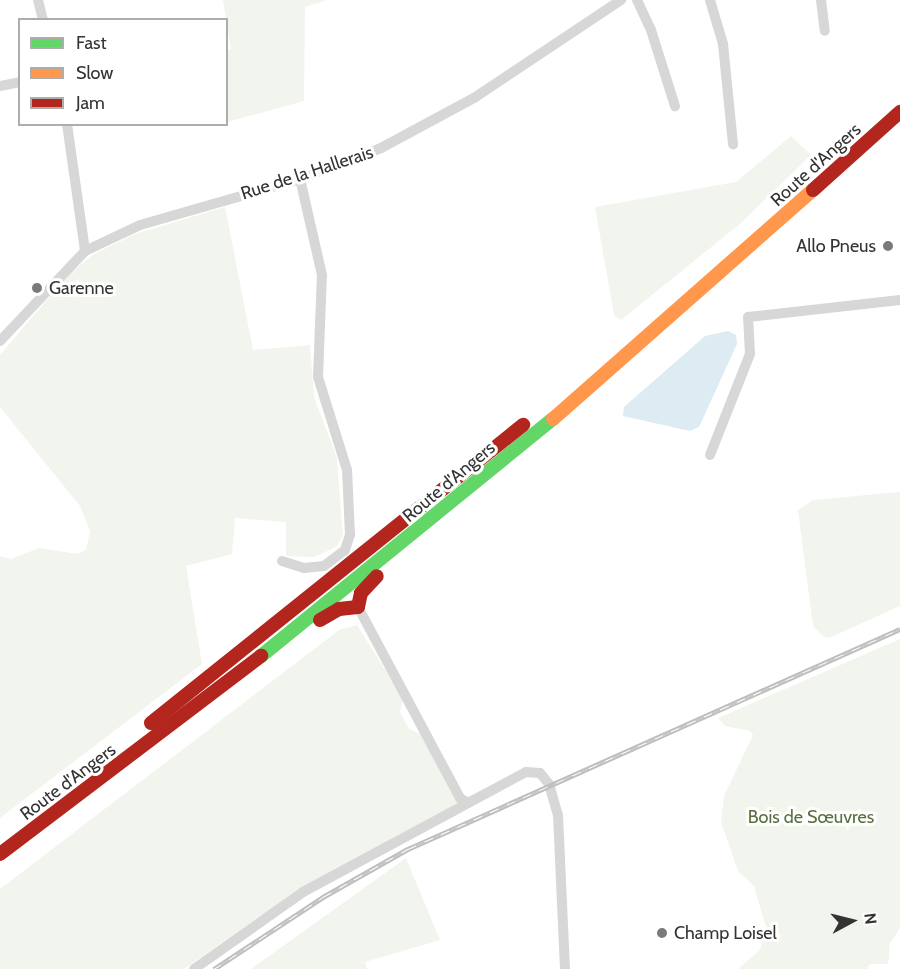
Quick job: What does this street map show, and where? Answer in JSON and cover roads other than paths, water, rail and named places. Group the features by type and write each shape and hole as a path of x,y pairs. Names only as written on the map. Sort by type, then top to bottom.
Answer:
{"highway":[{"name":"Route d'Angers","path":"0,836 143,730 378,543 663,310 900,95"},
{"name":"Route d'Angers","path":"0,854 285,639 436,516 810,196 900,112"},
{"path":"810,196 834,183 900,128"},
{"path":"285,639 339,609 358,607 360,593 368,583 430,531 436,516"}],"street":[{"path":"38,0 43,18"},
{"name":"Rue de la Hallerais","path":"0,341 85,251 140,225 300,179 366,155 426,126 621,0"},
{"path":"637,0 651,30 675,106"},
{"path":"710,0 723,44 733,145"},
{"path":"821,0 825,31"},
{"path":"0,86 18,82"},
{"path":"67,126 85,251"},
{"path":"282,561 314,568 345,550 350,526 344,458 321,399 318,377 322,275 300,179"},
{"path":"710,455 750,354 748,317 900,300"},
{"path":"358,607 449,783 468,803"},
{"path":"194,969 303,892 468,803 517,773 537,772 549,784 558,815 566,969"}],"railway":[{"path":"214,969 323,897 408,849 900,629"}],"place":[{"name":"Allo Pneus","path":"888,246"},
{"name":"Garenne","path":"37,288"},
{"name":"Champ Loisel","path":"662,933"}],"park label":[{"name":"Bois de Sœuvres","path":"811,817"}]}
